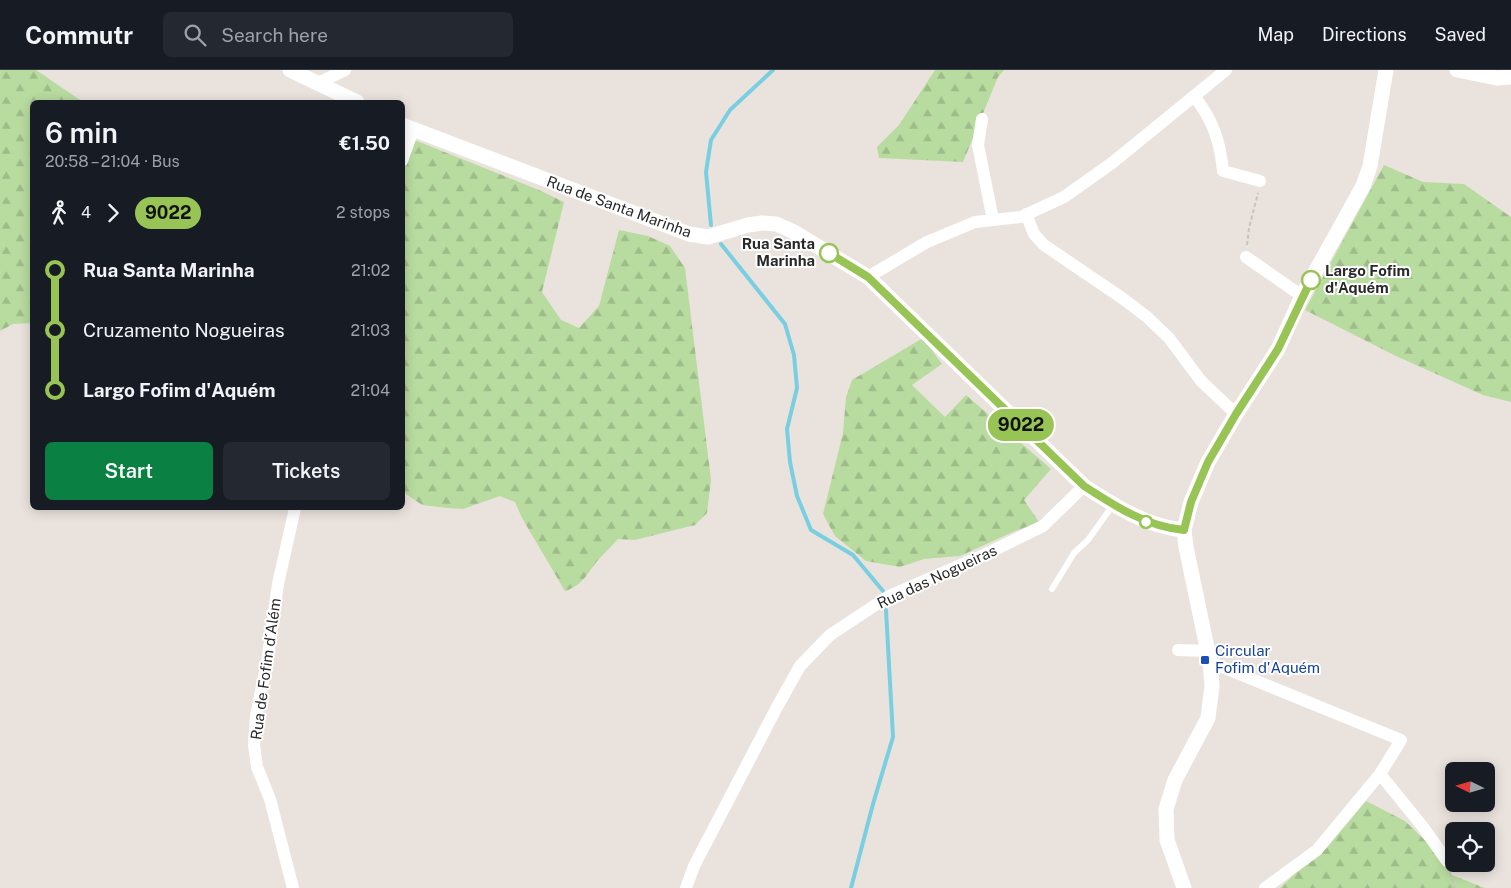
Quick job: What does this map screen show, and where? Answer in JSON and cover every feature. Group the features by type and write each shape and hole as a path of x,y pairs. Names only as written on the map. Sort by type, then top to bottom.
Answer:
{"street":[{"path":"290,70 353,100"},
{"path":"318,84 345,70"},
{"path":"868,277 927,242 976,222 1021,217 1064,197 1112,163 1226,70"},
{"path":"1184,888 1168,840 1166,809 1175,780 1208,718 1212,686 1209,656 1184,530 1191,502 1208,462 1278,349 1302,296 1363,186 1370,166 1386,70"},
{"path":"1457,70 1498,78 1511,77"},
{"path":"1194,96 1214,127 1223,171 1260,181"},
{"path":"982,119 978,145 993,220"},
{"path":"405,144 408,128"},
{"name":"Rua de Santa Marinha","path":"408,128 689,234 708,237 748,225 762,223 776,224 792,231 868,277 1084,486 1113,505 1155,525 1184,530"},
{"path":"1026,214 1034,234 1044,245 1122,298 1158,327 1201,381 1236,414"},
{"path":"1246,257 1302,296"},
{"name":"Rua das Nogueiras","path":"686,888 694,866 776,707 800,666 830,635 889,596 986,554 1043,526 1084,486"},
{"name":"Rua de Fofim d´Além","path":"293,888 270,799 257,767 254,745 256,716 267,662 278,584 295,510"},
{"path":"1178,650 1209,656 1401,740 1380,774 1317,850 1265,888"},
{"path":"1380,774 1423,827 1445,860"}],"lane":[{"path":"1052,589 1074,553 1088,540 1113,505"}],"path":[{"path":"1246,257 1249,228 1260,181"},
{"path":"1450,872 1455,888"}],"green space":[{"path":"0,70 36,70 80,100 30,100 30,323 13,324 0,331"},
{"path":"935,70 1004,70 998,77 963,162 879,158 877,147 899,125"},
{"path":"405,136 539,190 564,202 542,292 561,320 579,328 599,306 619,230 648,236 670,246 685,268 711,480 707,513 695,525 635,540 618,539 581,582 565,591 522,518 515,502 500,496 463,509 448,508 422,505 406,494"},
{"path":"1384,165 1423,182 1464,184 1511,217 1511,402 1483,395 1396,356 1305,310"},
{"path":"923,338 942,364 912,385 945,417 966,395 1051,469 1024,500 1039,522 960,556 924,559 900,567 866,561 835,536 823,514 843,433 846,397 852,380"},
{"path":"1366,801 1405,821 1445,860 1445,872 1451,872 1452,875 1485,888 1280,888 1344,827"}],"waterway":[{"path":"711,225 706,172 711,140 730,110 773,70"},
{"path":"721,244 785,324 794,355 797,388 787,429 790,462 797,496 811,530 853,555 883,591"},
{"path":"851,888 893,737 886,610"}],"bus line":[{"name":"9022","path":"829,253 868,277 1084,486 1113,505 1147,522 1164,528 1184,530 1191,502 1208,462 1278,349 1311,280"}],"place":[{"name":"Rua Santa Marinha","path":"829,253"},
{"name":"Largo Fofim d'Aquém","path":"1311,280"},
{"name":"Circular Fofim d'Aquém","path":"1205,660"}]}
